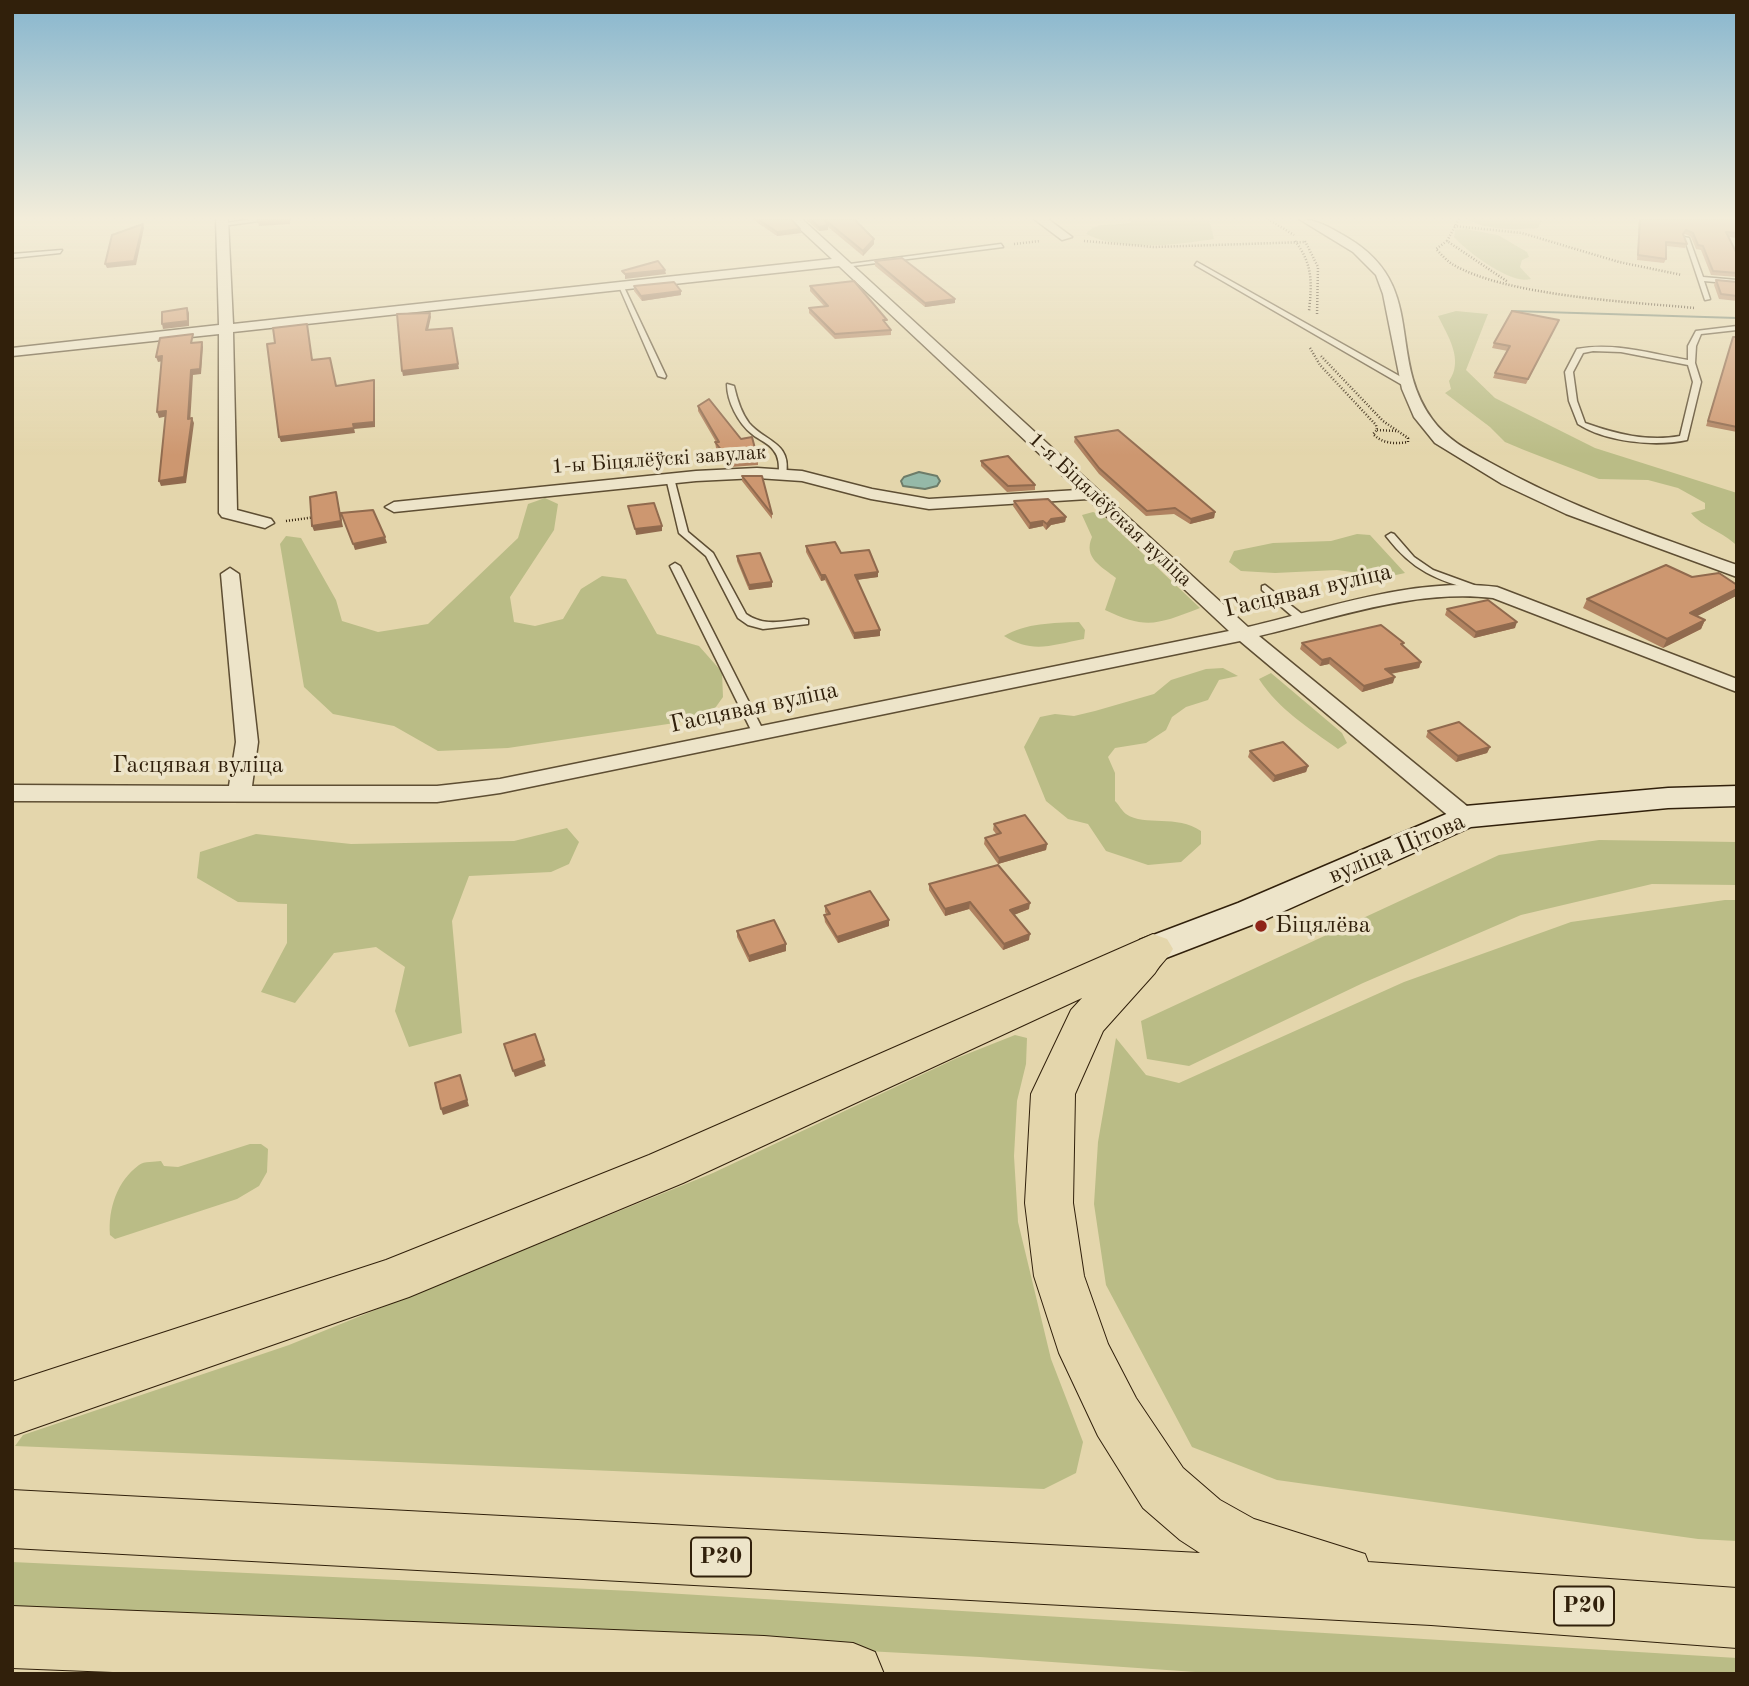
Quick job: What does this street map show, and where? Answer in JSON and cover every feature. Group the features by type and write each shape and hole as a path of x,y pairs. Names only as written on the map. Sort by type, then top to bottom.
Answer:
{"main road":[{"name":"вуліца Цітова","path":"1153,949 1250,912 1465,817 1668,798 1737,796"},
{"path":"12,1409 391,1281 666,1169 1153,949"},
{"path":"1153,949 1086,1022 1053,1094 1049,1203 1059,1276 1085,1353 1117,1417 1163,1488 1200,1520 1242,1545 1324,1570 1431,1595"},
{"name":"Р20","path":"12,1520 1431,1595 1737,1618"},
{"path":"12,1637 764,1667 853,1674"}],"street":[{"path":"225,298 228,513 265,523"},
{"path":"12,352 509,298"},
{"name":"1-я Біцялёўская вуліца","path":"880,298 1244,634 1465,817"},
{"path":"1390,298 1415,406 1432,430 1449,445 1508,481 1594,519 1737,571"},
{"name":"1-ы Біцялёўскі завулак","path":"394,507 670,478 783,473 929,504 1092,494"},
{"path":"230,574 247,742 240,792"},
{"name":"Гасцявая вуліца","path":"12,793 437,794 500,786 1244,634 1419,592 1464,589 1497,593"},
{"path":"1497,593 1737,686"}],"lane":[{"path":"626,298 662,376"},
{"path":"1256,298 1408,384"},
{"path":"1691,363 1615,350 1590,348 1580,351 1569,372 1573,401 1582,424 1634,439 1667,442 1684,438 1697,382 1691,363 1692,346 1698,332 1737,328"},
{"path":"730,386 746,425 773,443 784,458 783,473"},
{"path":"670,478 684,533 710,555 742,616 752,624 763,626 804,622"},
{"path":"1391,536 1416,567 1443,579 1497,593"},
{"path":"675,566 759,734"},
{"path":"1265,588 1303,620"}],"path":[{"path":"1601,298 1697,308"},
{"path":"1377,430 1400,431"},
{"path":"265,523 316,517"}],"green space":[{"path":"1456,311 1488,314 1466,370 1495,398 1595,448 1737,493 1737,546 1696,518 1691,513 1705,509 1705,503 1678,488 1648,480 1599,479 1524,450 1505,442 1490,427 1445,393 1451,389 1449,381 1455,365 1455,356 1438,316"},
{"path":"545,498 558,504 554,530 510,597 514,622 535,626 563,619 581,589 602,576 626,579 657,634 699,646 722,672 723,697 708,718 508,748 438,751 394,726 333,714 304,687 280,544 286,536 301,538 336,600 342,621 378,632 428,624 518,538 528,504"},
{"path":"1093,512 1103,516 1200,608 1163,621 1152,622 1132,620 1105,610 1116,578 1095,561 1090,551 1092,537 1082,515"},
{"path":"1357,534 1370,535 1405,573 1387,577 1337,570 1275,573 1241,571 1229,562 1234,551 1273,543 1331,541"},
{"path":"1079,622 1085,630 1084,639 1062,644 1024,645 1004,636 1031,626"},
{"path":"1223,668 1238,676 1219,680 1208,700 1186,707 1172,717 1166,730 1146,743 1115,748 1108,757 1115,773 1115,801 1126,814 1142,820 1182,823 1201,831 1201,844 1181,862 1148,865 1106,851 1088,824 1068,819 1046,801 1024,747 1040,717 1055,714 1074,716 1095,711 1154,694 1171,680 1206,669"},
{"path":"1271,673 1342,733 1347,743 1338,749 1285,709 1259,679"},
{"path":"567,828 579,842 569,864 551,872 469,876 452,921 462,1033 409,1047 395,1011 405,967 376,947 334,953 295,1003 261,992 287,943 287,904 238,902 197,878 200,852 256,834 351,844 514,841"},
{"path":"1599,840 1737,842 1737,885 1652,884 1521,915 1363,983 1189,1066 1147,1059 1141,1021 1499,855"},
{"path":"1737,900 1737,1541 1698,1539 1277,1480 1192,1447 1106,1285 1094,1204 1098,1142 1116,1038 1146,1075 1179,1083 1404,982 1571,922"},
{"path":"1015,1035 1027,1038 1026,1064 1017,1101 1014,1156 1018,1222 1051,1359 1083,1442 1076,1473 1044,1489 15,1446 23,1435 289,1345 713,1173 957,1058"},
{"path":"250,1144 261,1144 268,1149 267,1172 259,1186 237,1199 115,1239 110,1235 112,1206 116,1196 125,1179 139,1165 161,1161 164,1166 178,1167"},
{"path":"12,1562 632,1591 1737,1658 1737,1674 1224,1674 980,1657 12,1606"}],"shaded area":[{"path":"919,472 937,476 940,481 937,486 925,489 903,486 901,481 904,477"}],"building":[{"path":"821,298 868,298 887,320 883,320 891,330 835,334 809,308 828,306"},
{"path":"919,298 955,299 925,303"},
{"path":"187,308 188,321 162,324 162,312"},
{"path":"1512,311 1559,320 1528,379 1495,373 1510,346 1494,343"},
{"path":"430,313 426,330 452,328 458,364 402,371 397,314"},
{"path":"307,324 312,360 330,358 336,386 374,380 374,422 353,424 354,428 279,437 267,344 275,343 273,328"},
{"path":"193,334 191,343 202,342 200,369 191,370 188,419 192,418 184,477 159,481 166,411 157,412 162,356 156,357 160,338"},
{"path":"1733,337 1737,337 1737,427 1708,421"},
{"path":"709,399 741,439 752,437 758,460 730,461 715,442 719,442 698,406"},
{"path":"1118,430 1215,512 1191,519 1175,508 1147,511 1099,468 1075,437"},
{"path":"1008,456 1035,485 1008,486 981,461"},
{"path":"742,476 762,476 772,514"},
{"path":"336,492 341,521 312,526 310,497"},
{"path":"1048,499 1066,517 1051,519 1047,524 1043,521 1030,523 1014,501"},
{"path":"654,503 662,526 635,529 628,506"},
{"path":"373,510 385,537 353,544 341,513"},
{"path":"835,542 841,553 869,550 878,572 855,575 880,630 854,633 825,575 821,575 806,546"},
{"path":"760,553 772,582 749,585 737,556"},
{"path":"1666,565 1692,577 1719,573 1737,585 1737,589 1690,613 1705,620 1667,639 1587,599"},
{"path":"1488,600 1517,622 1476,632 1447,609"},
{"path":"1381,625 1404,643 1401,644 1421,662 1385,669 1395,677 1364,686 1330,658 1322,660 1302,643"},
{"path":"1459,722 1490,747 1458,756 1428,731"},
{"path":"1283,742 1308,766 1275,776 1250,751"},
{"path":"1025,815 1047,844 999,858 985,838 1001,833 994,824"},
{"path":"998,865 1030,903 1010,910 1030,934 1004,944 970,902 945,909 929,884"},
{"path":"870,891 889,920 837,937 824,915 830,914 825,906"},
{"path":"774,920 786,944 749,956 737,931"},
{"path":"535,1034 544,1060 513,1071 504,1044"},
{"path":"460,1075 467,1100 441,1109 435,1083"}],"waterway":[{"path":"1513,311 1737,318"}],"place":[{"name":"Біцялёва","path":"1261,926"}]}
